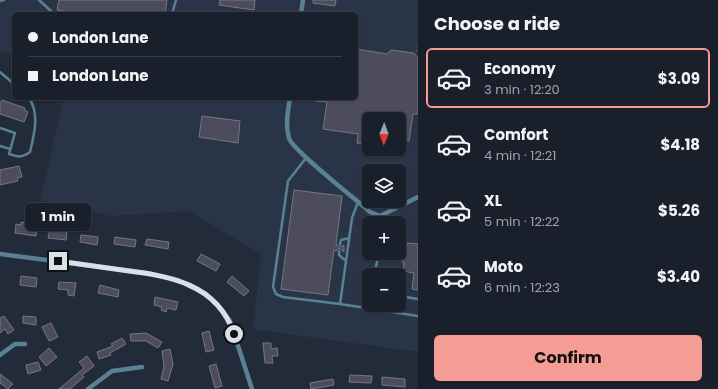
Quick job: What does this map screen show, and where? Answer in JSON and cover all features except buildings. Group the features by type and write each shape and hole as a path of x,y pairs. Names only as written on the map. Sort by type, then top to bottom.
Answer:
{"street":[{"path":"301,12 303,0"},
{"path":"290,100 287,120 289,139 306,158 370,212 380,216 418,197"},
{"path":"0,254 147,273 178,280 206,294 230,321 252,389"},
{"path":"0,355 15,344 25,344"},
{"path":"88,389 112,371 142,367"}],"lane":[{"path":"0,1 4,0"},
{"path":"39,0 52,12"},
{"path":"173,12 176,0"},
{"path":"0,72 12,82"},
{"path":"0,128 14,132 9,154 17,157 24,157 30,152 35,125 35,113 30,100"},
{"path":"0,146 10,149"},
{"path":"306,158 288,180 273,287 276,294 283,296 362,306"},
{"path":"340,304 352,218 358,201"},
{"path":"340,244 341,240 349,238"},
{"path":"339,251 339,255 346,262"},
{"path":"406,297 418,299"},
{"path":"398,312 418,316"}],"path":[{"path":"416,56 417,46"}],"shaded area":[{"path":"0,0 418,0 418,352 253,329 261,254 188,211 111,216 40,200 64,100 358,100 358,12 12,12 12,54 0,52"}],"route":[{"path":"58,261 147,273 178,280 206,294 230,321 234,334"}]}
